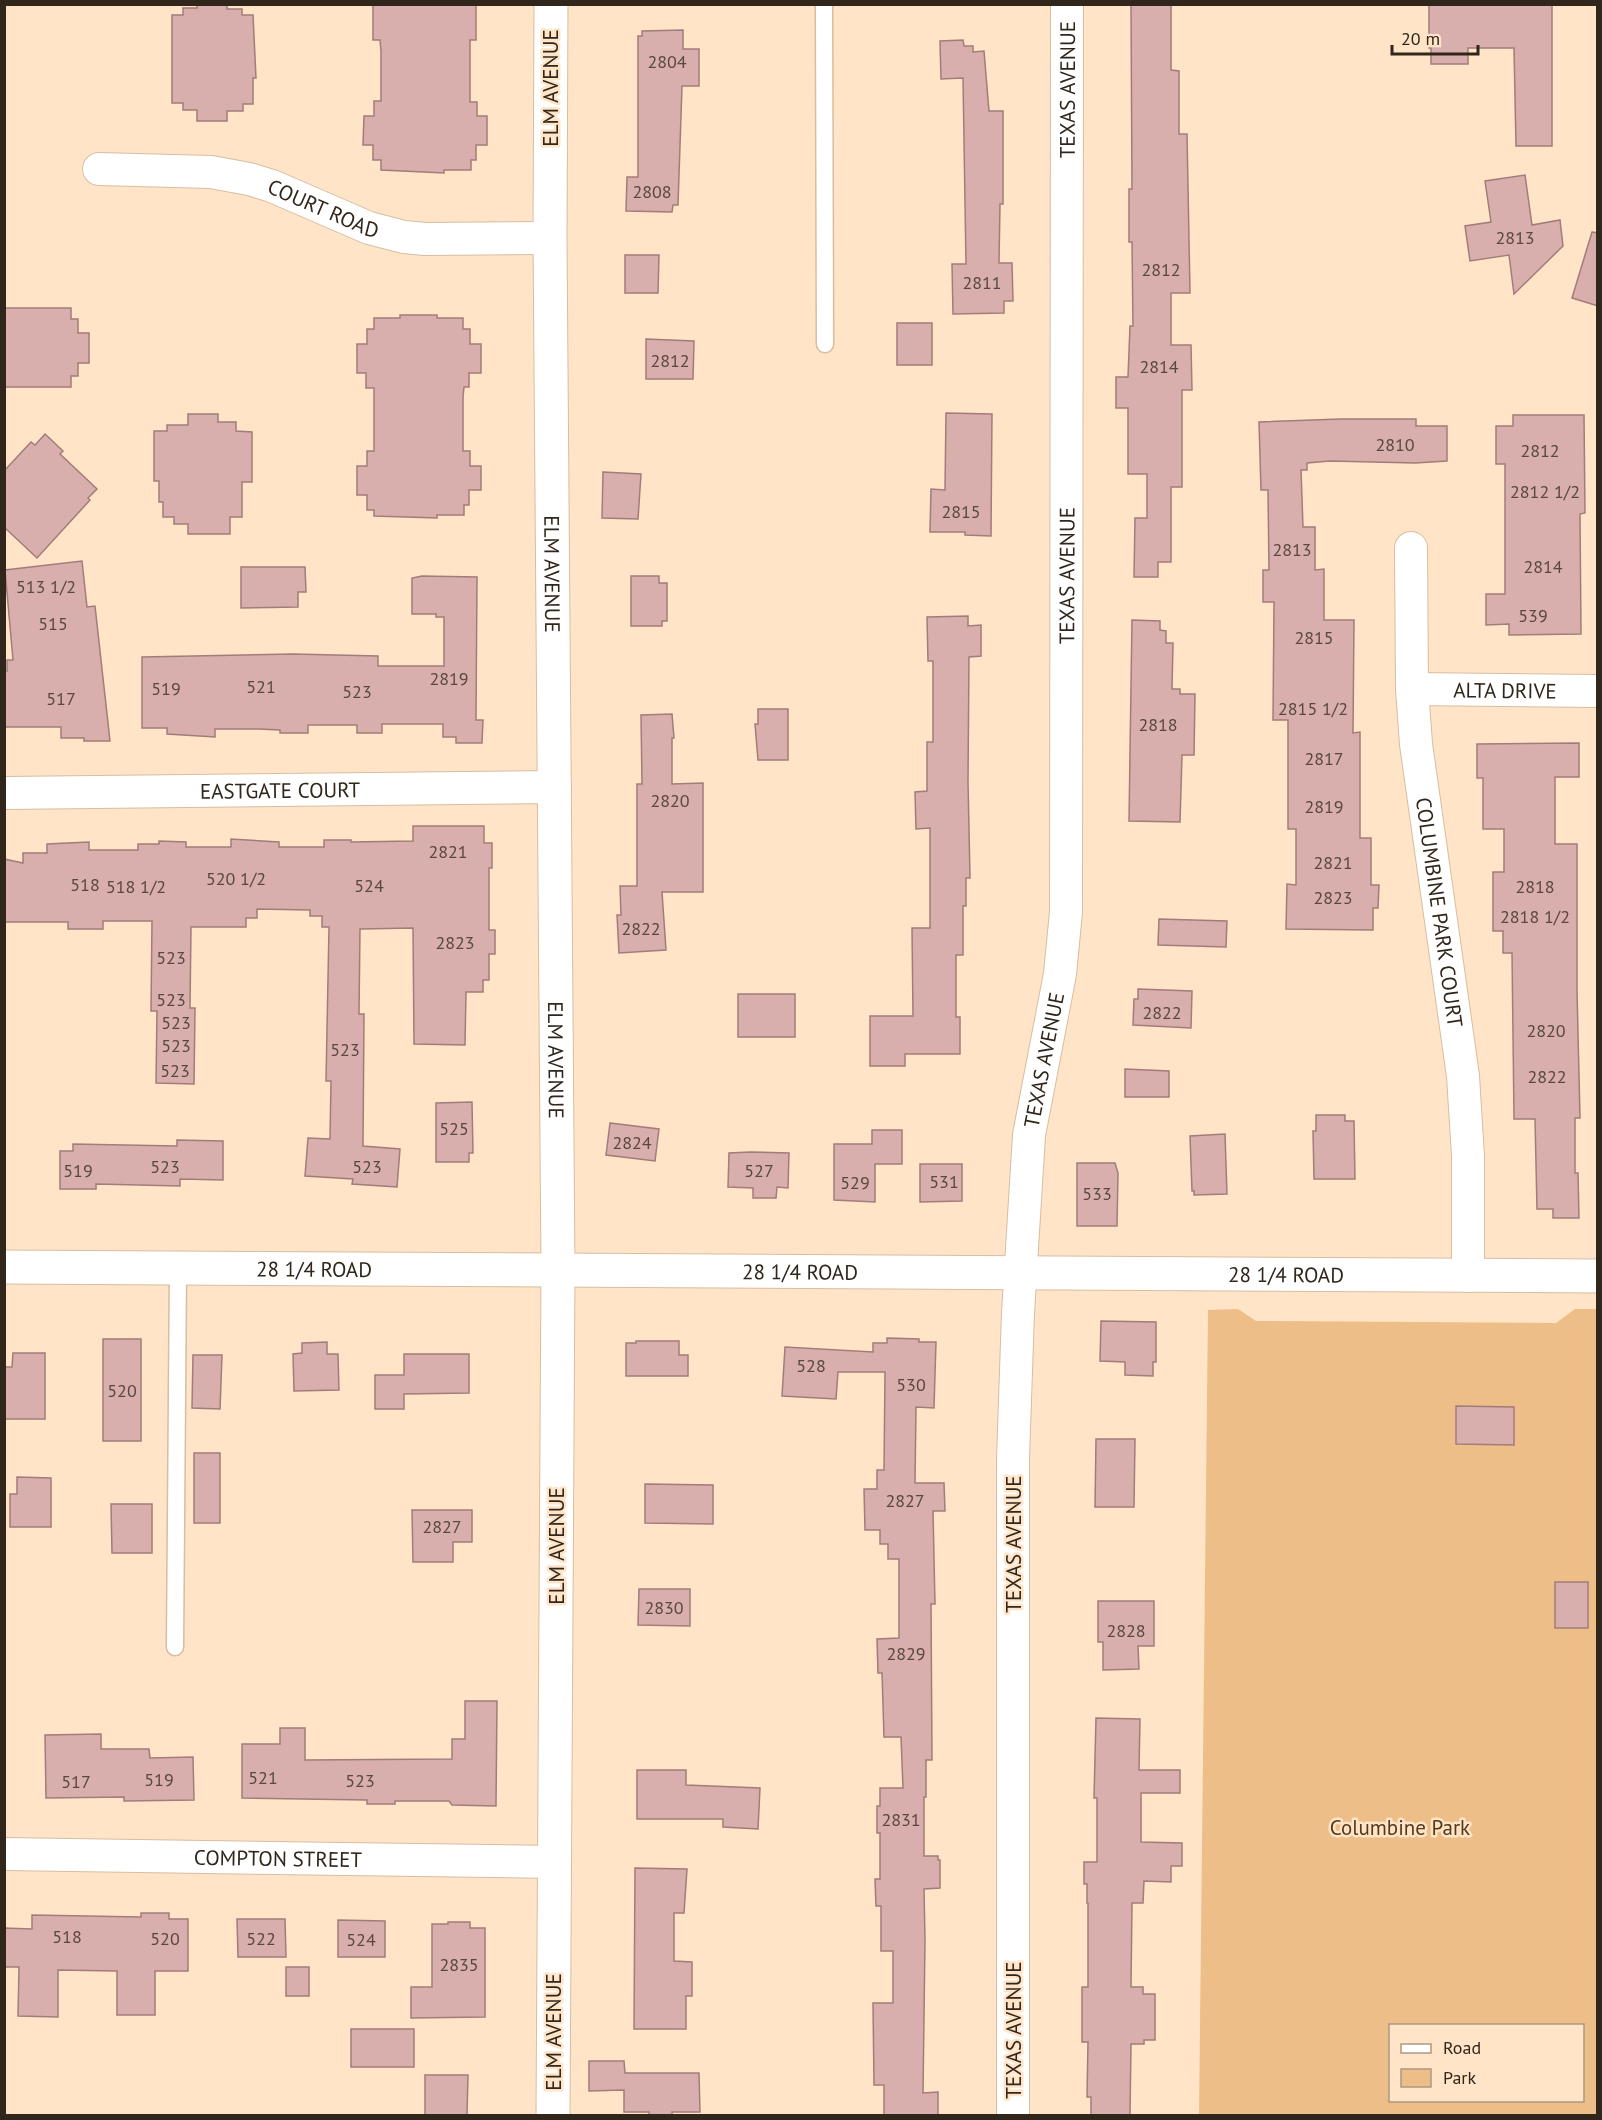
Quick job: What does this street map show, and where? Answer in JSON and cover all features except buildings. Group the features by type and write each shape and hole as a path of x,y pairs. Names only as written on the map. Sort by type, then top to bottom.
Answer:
{"street":[{"name":"ELM AVENUE","path":"551,4 550,238 558,1269 553,2115"},
{"name":"TEXAS AVENUE","path":"1013,2115 1013,1458 1020,1274 1029,1135 1060,974 1066,912 1067,4"},
{"name":"COURT ROAD","path":"99,169 211,172 249,179 272,186 369,228 404,237 425,239 550,238"},
{"name":"COLUMBINE PARK COURT","path":"1412,548 1412,689 1416,744 1463,1076 1468,1168 1468,1276"},
{"name":"ALTA DRIVE","path":"1412,689 1598,691"},
{"name":"EASTGATE COURT","path":"4,793 555,787"},
{"name":"28 1/4 ROAD","path":"4,1267 1598,1276"},
{"name":"COMPTON STREET","path":"4,1854 554,1862"}],"lane":[{"path":"824,4 825,344"},
{"path":"175,1647 178,1268"}],"green space":[{"name":"Columbine Park","path":"1238,1309 1256,1321 1556,1323 1575,1309 1597,1309 1597,2115 1199,2116 1208,1310"}]}
